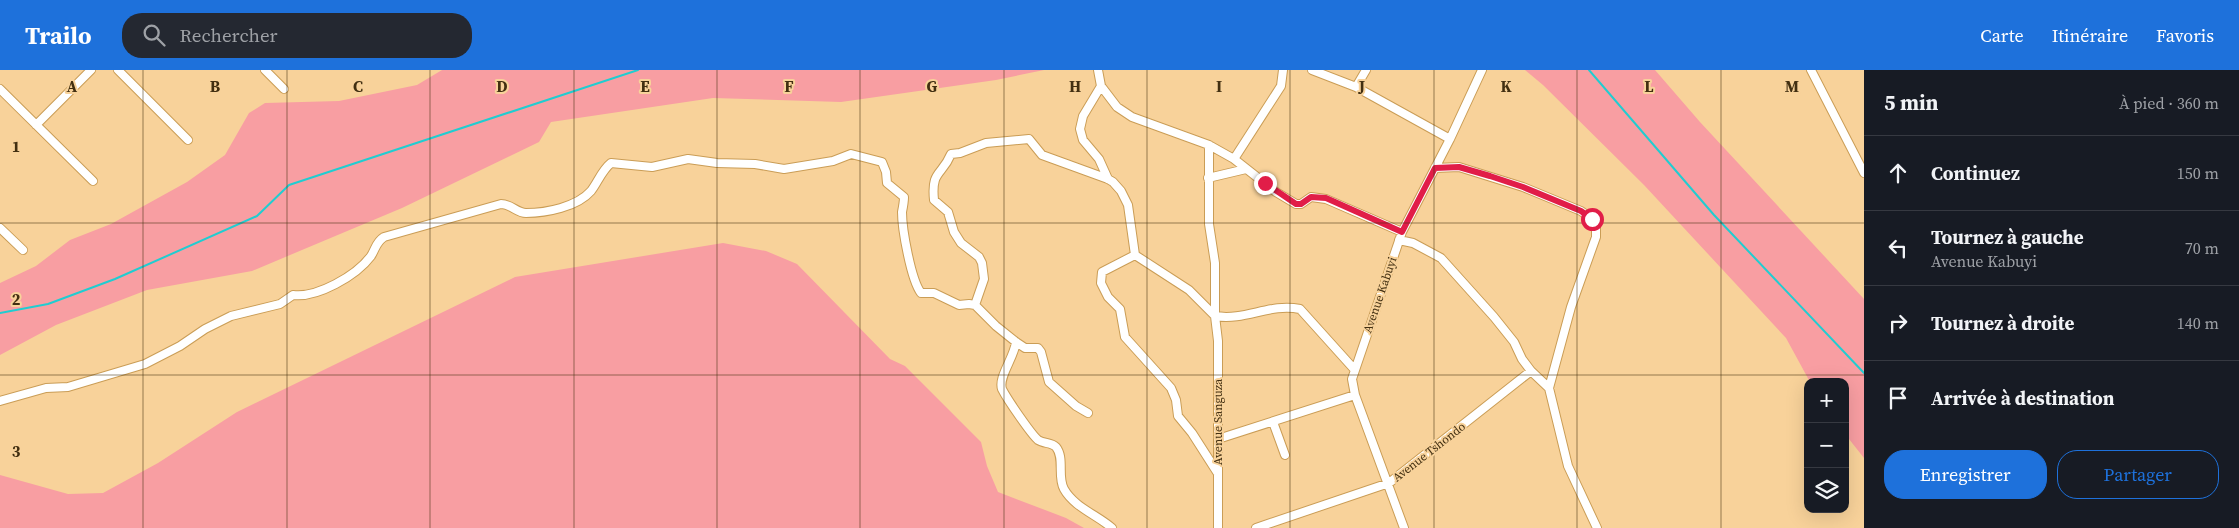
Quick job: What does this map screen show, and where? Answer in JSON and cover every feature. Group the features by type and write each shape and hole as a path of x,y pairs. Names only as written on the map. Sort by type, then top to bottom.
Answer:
{"street":[{"path":"36,124 92,70"},
{"path":"118,70 188,140"},
{"path":"265,70 284,90"},
{"path":"1098,70 1101,86 1117,107 1132,116 1209,145 1234,159 1276,192 1296,204 1301,204 1311,197 1326,198 1402,232"},
{"path":"1234,159 1281,86 1283,70"},
{"path":"1312,70 1356,87 1450,139"},
{"path":"1356,87 1366,70"},
{"name":"Avenue Kabuyi","path":"1404,528 1355,395 1352,379 1402,232 1450,139 1482,70"},
{"path":"1811,70 1864,173"},
{"path":"1101,86 1083,116 1080,128 1083,140 1099,159 1108,179"},
{"path":"0,89 93,181"},
{"path":"975,305 984,279 982,263 978,257 960,244 948,212 934,200 933,188 936,176 948,162 951,154 960,153 986,143 1024,138 1029,139 1042,155 1108,179 1121,191 1128,205 1135,255 1190,290 1215,316 1235,317 1279,306 1300,309 1354,369"},
{"name":"Avenue Sanguza","path":"1209,145 1209,224 1215,263 1215,316 1218,341 1218,528"},
{"path":"0,401 46,388 68,387 145,364 231,316 284,303 293,295 302,297 313,295 357,270 371,256 378,241 384,237 495,205 506,204 524,213 546,210 577,202 590,192 607,166 615,162 652,167 688,159 784,168 832,161 851,154 879,161 884,166 890,186 904,196 902,212 905,238 921,293 940,295 952,304 975,305 996,326 1016,342 1025,348 1040,350 1049,382 1076,406 1088,413"},
{"path":"1435,168 1459,167 1498,179 1581,211 1592,219 1596,228 1596,237 1571,307 1549,388 1568,466 1596,528"},
{"path":"1208,178 1246,169"},
{"path":"0,228 23,250"},
{"path":"1399,240 1428,249 1442,258 1514,342 1522,359 1531,371 1549,388"},
{"path":"1135,255 1102,272 1102,283 1108,297 1120,309 1125,337 1171,388 1176,400 1178,416 1192,433 1218,474"},
{"path":"1016,342 1013,357 1002,379 1002,390 1039,440 1057,448 1060,455 1062,484 1068,494 1079,505 1112,528"},
{"name":"Avenue Tshondo","path":"1256,528 1389,483 1531,371"},
{"path":"1218,439 1355,395"},
{"path":"1273,422 1285,455"}],"shaded area":[{"path":"442,70 1044,70 996,80 841,102 713,98 551,122 539,142 402,208 252,271 147,290 56,325 0,355 0,283 36,266 70,240 111,224 187,182 225,155 249,113 265,103 339,101 417,85"},
{"path":"1525,70 1655,70 1700,122 1864,299 1864,458 1849,439 1849,378 1808,378 1786,338 1644,185 1543,85"},
{"path":"723,243 766,251 797,264 890,359 905,366 981,442 987,466 998,492 1066,518 1084,528 0,528 0,475 68,494 103,493 158,463 237,412 515,277"}],"waterway":[{"path":"0,313 48,304 115,279 257,216 289,185 638,70"},
{"path":"1589,70 1714,215 1864,373"}],"route":[{"path":"1265,183 1296,204 1301,204 1311,197 1326,198 1402,232 1435,168 1459,167 1523,187 1581,211 1592,219"}]}
